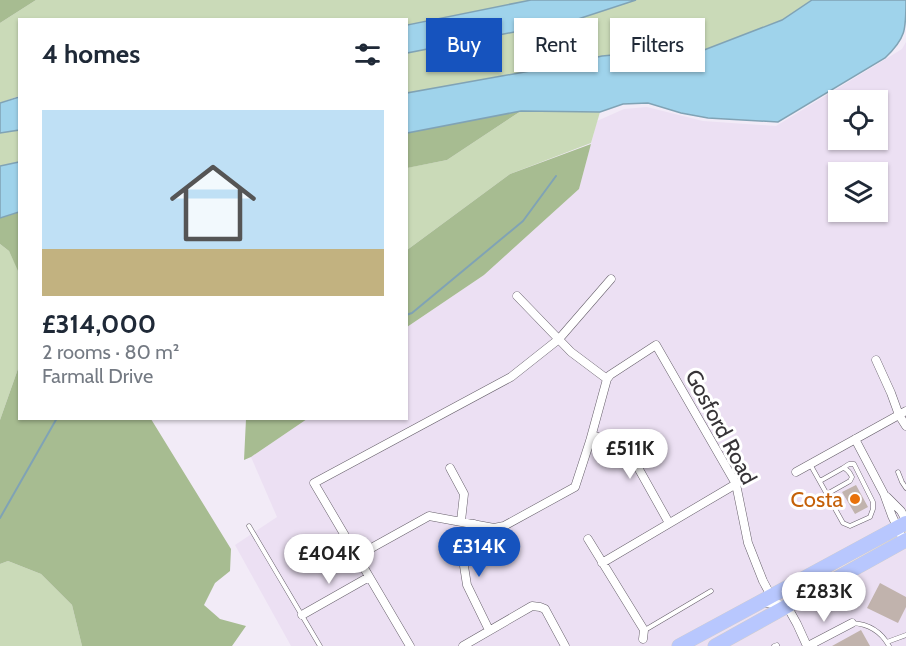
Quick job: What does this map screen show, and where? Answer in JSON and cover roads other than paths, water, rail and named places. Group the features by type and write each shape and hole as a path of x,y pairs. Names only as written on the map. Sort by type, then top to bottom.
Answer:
{"highway":[{"path":"679,646 903,524"},
{"path":"715,646 905,541"},
{"path":"764,600 801,592 848,568 859,566"}],"street":[{"path":"410,646 314,483 511,377 559,339 611,279"},
{"path":"357,556 429,516 494,528 504,526 574,487 592,435 607,379 571,352 517,296"},
{"name":"Gosford Road","path":"607,379 656,345 736,484 748,543 762,581 764,600"},
{"path":"876,360 906,426"},
{"path":"796,472 902,413"},
{"path":"592,435 619,444 631,454 669,523"},
{"path":"855,439 903,524 905,541"},
{"path":"450,468 464,494 461,521"},
{"path":"602,563 736,484"},
{"path":"474,524 464,566 465,576 467,585 489,630"},
{"path":"588,539 644,630 643,639"},
{"path":"302,615 369,577"},
{"path":"764,600 786,606 808,646 852,623"},
{"path":"463,646 532,606 545,609 565,646"}],"lane":[{"path":"810,464 843,523 850,526 870,517 873,502 854,464 849,464 820,481"},
{"path":"827,494 852,480 848,470 843,468"},
{"path":"898,472 906,488"},
{"path":"249,526 321,646"},
{"path":"644,630 711,591"},
{"path":"852,623 869,626 877,631 888,644 906,635"}],"water":[{"path":"531,0 636,0 581,18 514,18 514,32 502,34 502,18 442,18"},
{"path":"812,0 906,0 906,19 901,39 885,58 778,122 708,118 648,103 623,104 600,112 521,111 408,133 408,93 524,72 598,72 598,57 610,55 610,72 705,72 705,50 782,20"},
{"path":"426,21 426,49 408,53 408,25"},
{"path":"18,97 18,130 0,133 0,103"},
{"path":"18,162 18,212 0,218 0,166"}],"waterway":[{"path":"408,314 523,221 556,176"},
{"path":"0,518 56,420"}],"place":[{"name":"Costa","path":"855,499"}]}
